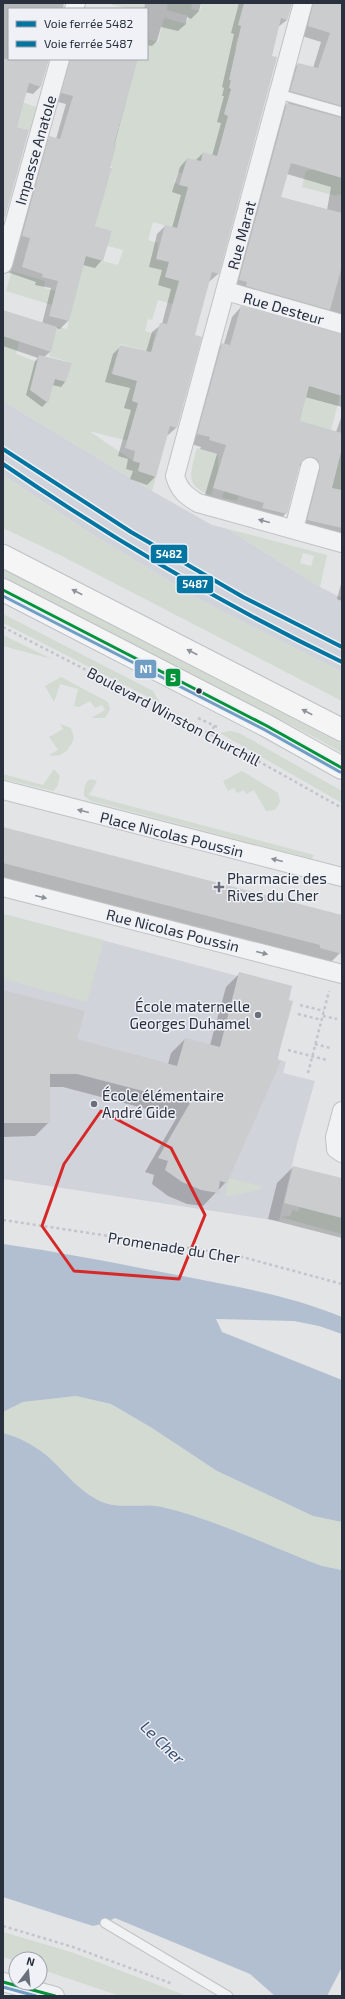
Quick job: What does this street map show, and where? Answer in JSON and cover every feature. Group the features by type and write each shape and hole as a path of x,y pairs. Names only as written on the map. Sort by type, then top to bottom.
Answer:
{"main road":[{"path":"3,556 342,730"},
{"path":"3,590 267,726 342,768"}],"street":[{"name":"Rue Marat","path":"294,529 198,503 185,495 178,485 175,476 176,467 226,291 303,3"},
{"name":"Impasse Anatole","path":"3,264 60,60"},
{"name":"Rue Desteur","path":"226,291 342,324"},
{"path":"310,468 294,529 342,543"},
{"name":"Place Nicolas Poussin","path":"3,790 342,877"},
{"name":"Rue Nicolas Poussin","path":"3,887 336,981"},
{"path":"342,1111 335,1137 336,1149 342,1153"},
{"path":"3,1982 55,1996"}],"lane":[{"path":"279,94 342,112"},
{"path":"105,1923 228,1996"}],"path":[{"name":"Boulevard Winston Churchill","path":"3,627 210,734 342,808"},
{"path":"308,1073 324,1011 336,981"},
{"path":"300,1005 324,1011"},
{"path":"298,1014 322,1020"},
{"path":"323,1016 337,1019"},
{"path":"315,1044 330,1048"},
{"path":"288,1050 327,1060"},
{"name":"Promenade du Cher","path":"3,1220 234,1255 342,1284"},
{"path":"3,1926 74,1946 176,1985"}],"highlighted area":[{"path":"101,1111 171,1148 205,1215 179,1279 74,1271 42,1226 64,1164"}],"shaded area":[{"path":"106,3 145,3 143,8 124,8"},
{"path":"168,3 192,3 191,9 200,11 202,3 254,3 244,40 237,38 235,48 241,50 233,63 229,79 235,90 229,98 224,114 228,116 218,156 203,152 199,168 194,176 178,172 174,183 188,187 199,235 153,222 148,240 158,243 157,259 169,262 165,277 183,282 177,305 158,300 152,320 148,319 145,331 155,334 152,345 167,349 165,356 120,344 111,373 137,381 132,400 138,403 133,420 136,443 89,431 133,461 140,463 138,471 156,477 152,491 3,401 3,340 4,337 6,337 19,342 16,354 37,362 30,390 48,402 55,379 66,382 72,363 49,356 57,327 67,329 84,256 118,265 123,250 93,242 110,238 112,231 95,226 106,183 108,183 112,167 110,166 113,145 138,60 148,60 148,39 158,42 164,18 186,24 189,16 167,10"},
{"path":"10,98 39,108 32,131 15,126"},
{"path":"342,162 342,195 338,194 337,196 302,187 306,171"},
{"path":"12,271 45,281 44,288 56,291 52,305 6,291"},
{"path":"312,373 342,388 331,430 300,422 255,402 302,414"},
{"path":"3,401 152,491 212,525 228,529 320,587 342,598 342,672 204,602 90,533 3,475"},
{"path":"197,448 218,455 218,471 211,495 196,487 191,477 191,471"},
{"path":"342,449 342,490 332,488"},
{"path":"234,461 247,465 237,501 222,498","holes":["243,477 238,495 229,493"]},
{"path":"3,475 90,533 204,602 342,672 342,701 58,554 3,528"},
{"path":"228,529 327,555 320,587","holes":["303,553 314,556 311,566 300,563"]},
{"path":"3,569 342,744 342,753 318,739 3,577"},
{"path":"3,614 153,691 160,703 3,623"},
{"path":"3,635 52,659 3,646"},
{"path":"61,677 108,702 110,710 105,718 91,718 105,710 102,705 95,708 90,701 79,707 74,706 78,689 60,684 54,702 45,686"},
{"path":"60,724 71,728 74,738 65,752 54,756 49,755 58,750 49,737 63,729"},
{"path":"230,731 239,733 342,791 342,803 220,733"},
{"path":"54,769 60,776 57,787 53,791 3,779 3,774 43,785"},
{"path":"242,771 278,793 280,802 275,810 266,811 254,790 246,794 244,790 237,793 234,788 228,791 223,781"},
{"path":"90,779 97,781 89,795 314,855 312,859 91,801 84,796 85,787"},
{"path":"3,914 238,976 239,972 292,986 278,1059 286,1062 283,1073 315,1081 297,1144 279,1221 3,1179"},
{"path":"3,914 104,940 87,1002 3,979"},
{"path":"229,1178 262,1186 260,1190 225,1197"},
{"path":"300,1207 342,1218 342,1234 280,1217 290,1216 293,1210 298,1212"},
{"path":"76,1396 111,1404 152,1428 217,1471 313,1516 342,1522 342,1570 322,1566 222,1526 182,1512 155,1506 119,1506 105,1503 96,1499 80,1488 53,1461 36,1447 25,1441 3,1433 3,1412 23,1402"},
{"path":"3,1932 74,1953 187,1996 120,1996 48,1972 48,1951 8,1951 8,1959 3,1957"}],"water":[{"path":"3,1244 90,1258 240,1287 302,1303 342,1317 342,1334 319,1326 294,1321 216,1319 222,1332 342,1380 342,1522 313,1516 217,1471 152,1428 111,1404 76,1396 23,1402 3,1412"},
{"name":"Le Cher","path":"3,1433 25,1441 36,1447 53,1461 80,1488 96,1499 105,1503 119,1506 155,1506 182,1512 222,1526 322,1566 342,1570 342,1996 275,1996 250,1974 115,1918 105,1923 93,1926 3,1897"}],"pier":[{"path":"342,1967 342,1996 327,1996"}],"building":[{"path":"244,3 292,3 287,20 281,18 272,56 277,57 219,274 212,272 195,335 202,337 177,428 170,426 156,477 138,471 140,463 133,461 135,451 125,448 138,403 132,401 137,381 112,374 120,345 151,352 160,323 167,324 179,281 165,277 169,262 156,259 165,225 177,228 188,187 179,185 187,158 201,161 203,152 217,156 228,116 224,114 231,89 229,88 231,80 229,80 241,26 238,25"},
{"path":"313,3 342,3 342,106 290,91 298,63 318,68 330,33 308,26"},
{"path":"3,59 49,60 41,87 29,83 17,127 29,130 5,217 3,217"},
{"path":"70,60 138,60 114,145 116,146 110,168 112,168 95,226 112,231 103,261 86,256 69,321 49,316 58,281 42,277 43,274 22,267 30,238 22,236 49,136 60,139 73,96 61,93"},
{"path":"287,103 342,118 342,178 291,163 281,197 342,213 342,266 330,310 246,286 247,282 239,280"},
{"path":"241,306 342,334 342,396 309,386 300,421 342,433 342,448 332,488 342,490 342,528 307,520 320,469 318,460 313,457 307,457 300,464 287,514 262,508 264,503 213,488 226,445 209,440 210,437 197,434 222,343 230,345"},
{"path":"3,310 57,327 51,352 3,336"},
{"path":"39,355 72,363 66,382 55,379 48,403 30,390"},
{"path":"3,827 342,915 342,954 320,948 320,945 3,863"},
{"path":"239,972 292,986 288,1000 293,1001 277,1060 281,1061 227,1183 220,1181 218,1193 201,1190 182,1182 165,1170 168,1161 158,1158 190,1103 77,1074 50,1074 50,1123 3,1123 3,990 85,1011 77,1039 177,1066 185,1038 220,1047"},
{"path":"293,1166 342,1178 342,1218 284,1203"}],"rail line":[{"name":"5482","path":"3,449 131,532 243,597 342,647"},
{"name":"5487","path":"3,464 85,518 168,569 254,617 342,662"}],"transit line":[{"name":"5","path":"3,590 267,726 342,768"},
{"name":"N1","path":"3,596 265,730 340,772"},
{"name":"5","path":"3,1982 55,1996"},
{"name":"N1","path":"3,1987 36,1996"}],"place":[{"name":"Pharmacie des Rives du Cher","path":"219,887"},
{"name":"École maternelle Georges Duhamel","path":"258,1015"},
{"name":"École élémentaire André Gide","path":"94,1104"}]}
